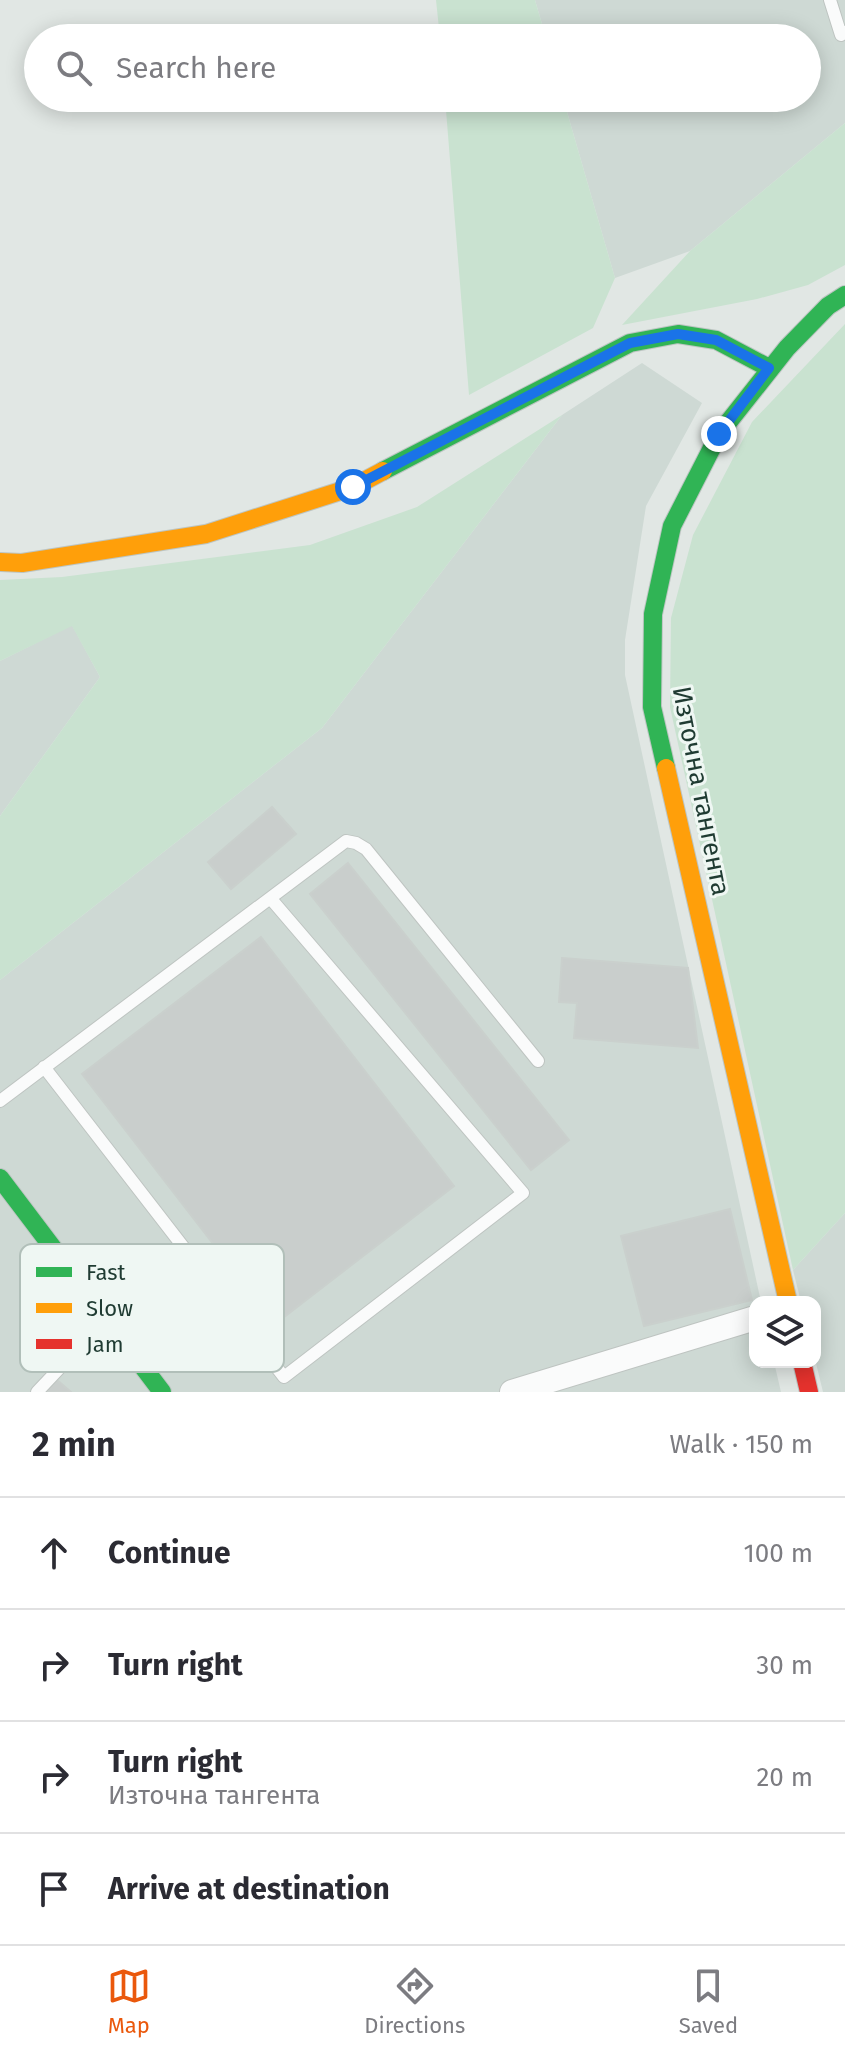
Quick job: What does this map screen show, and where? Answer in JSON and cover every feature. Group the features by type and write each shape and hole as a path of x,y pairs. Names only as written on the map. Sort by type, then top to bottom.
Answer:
{"street":[{"name":"Източна тангента","path":"787,1296 652,707 653,614 672,526 719,434 769,368 828,306 845,295"},
{"path":"0,562 22,563 206,534 353,487 630,343 678,334 716,340 769,368"},
{"path":"0,1178 50,1244"},
{"path":"512,1392 749,1320"},
{"path":"803,1368 809,1392"},
{"path":"147,1372 162,1392"}],"lane":[{"path":"830,0 841,35 845,32"},
{"path":"0,1101 346,841 366,849 538,1061"},
{"path":"271,899 523,1193 284,1377 280,1372"},
{"path":"44,1067 181,1244"},
{"path":"37,1392 56,1372"}],"shaded area":[{"path":"535,0 845,0 845,123 690,251 615,278 567,112 821,112 821,24 542,24"},
{"path":"642,363 702,403 646,506 625,640 625,675 760,1296 749,1296 749,1368 775,1368 781,1392 0,1392 0,980 322,728 562,415"},
{"path":"72,625 100,677 0,816 0,661"},
{"path":"845,1213 845,1392 823,1392 817,1368 821,1368 821,1296 800,1296 793,1270"}],"green space":[{"path":"436,0 535,0 542,24 439,24"},
{"path":"446,112 567,112 615,278 593,328 469,395"},
{"path":"845,123 845,265 808,285 757,299 622,325 690,251"},
{"path":"845,324 845,1213 793,1270 670,707 671,618 693,535 752,422"},
{"path":"562,415 322,728 0,980 0,816 100,677 72,626 0,661 0,580 62,577 310,545 417,507"}],"building":[{"path":"272,807 296,834 231,889 208,862"},
{"path":"348,863 569,1140 531,1170 310,894"},
{"path":"261,937 454,1186 284,1317 284,1244 213,1244 82,1074"},
{"path":"562,958 688,968 698,1048 574,1038 577,1003 559,1002"},
{"path":"730,1209 751,1296 749,1301 644,1326 621,1236"},
{"path":"56,1379 71,1392 44,1392"}],"traffic: fast":[{"path":"666,768 652,707 653,614 672,526 719,434 787,348 828,306 845,295"},
{"path":"383,471 630,343 678,334 716,340 769,368"},
{"path":"0,1178 50,1244"},
{"path":"147,1372 162,1392"}],"traffic: slow":[{"path":"0,562 22,563 206,534 353,487 383,471"},
{"path":"666,768 787,1296"}],"traffic: jam":[{"path":"803,1368 809,1392"}],"route":[{"path":"353,487 630,343 678,334 716,340 769,368 719,434"}]}
